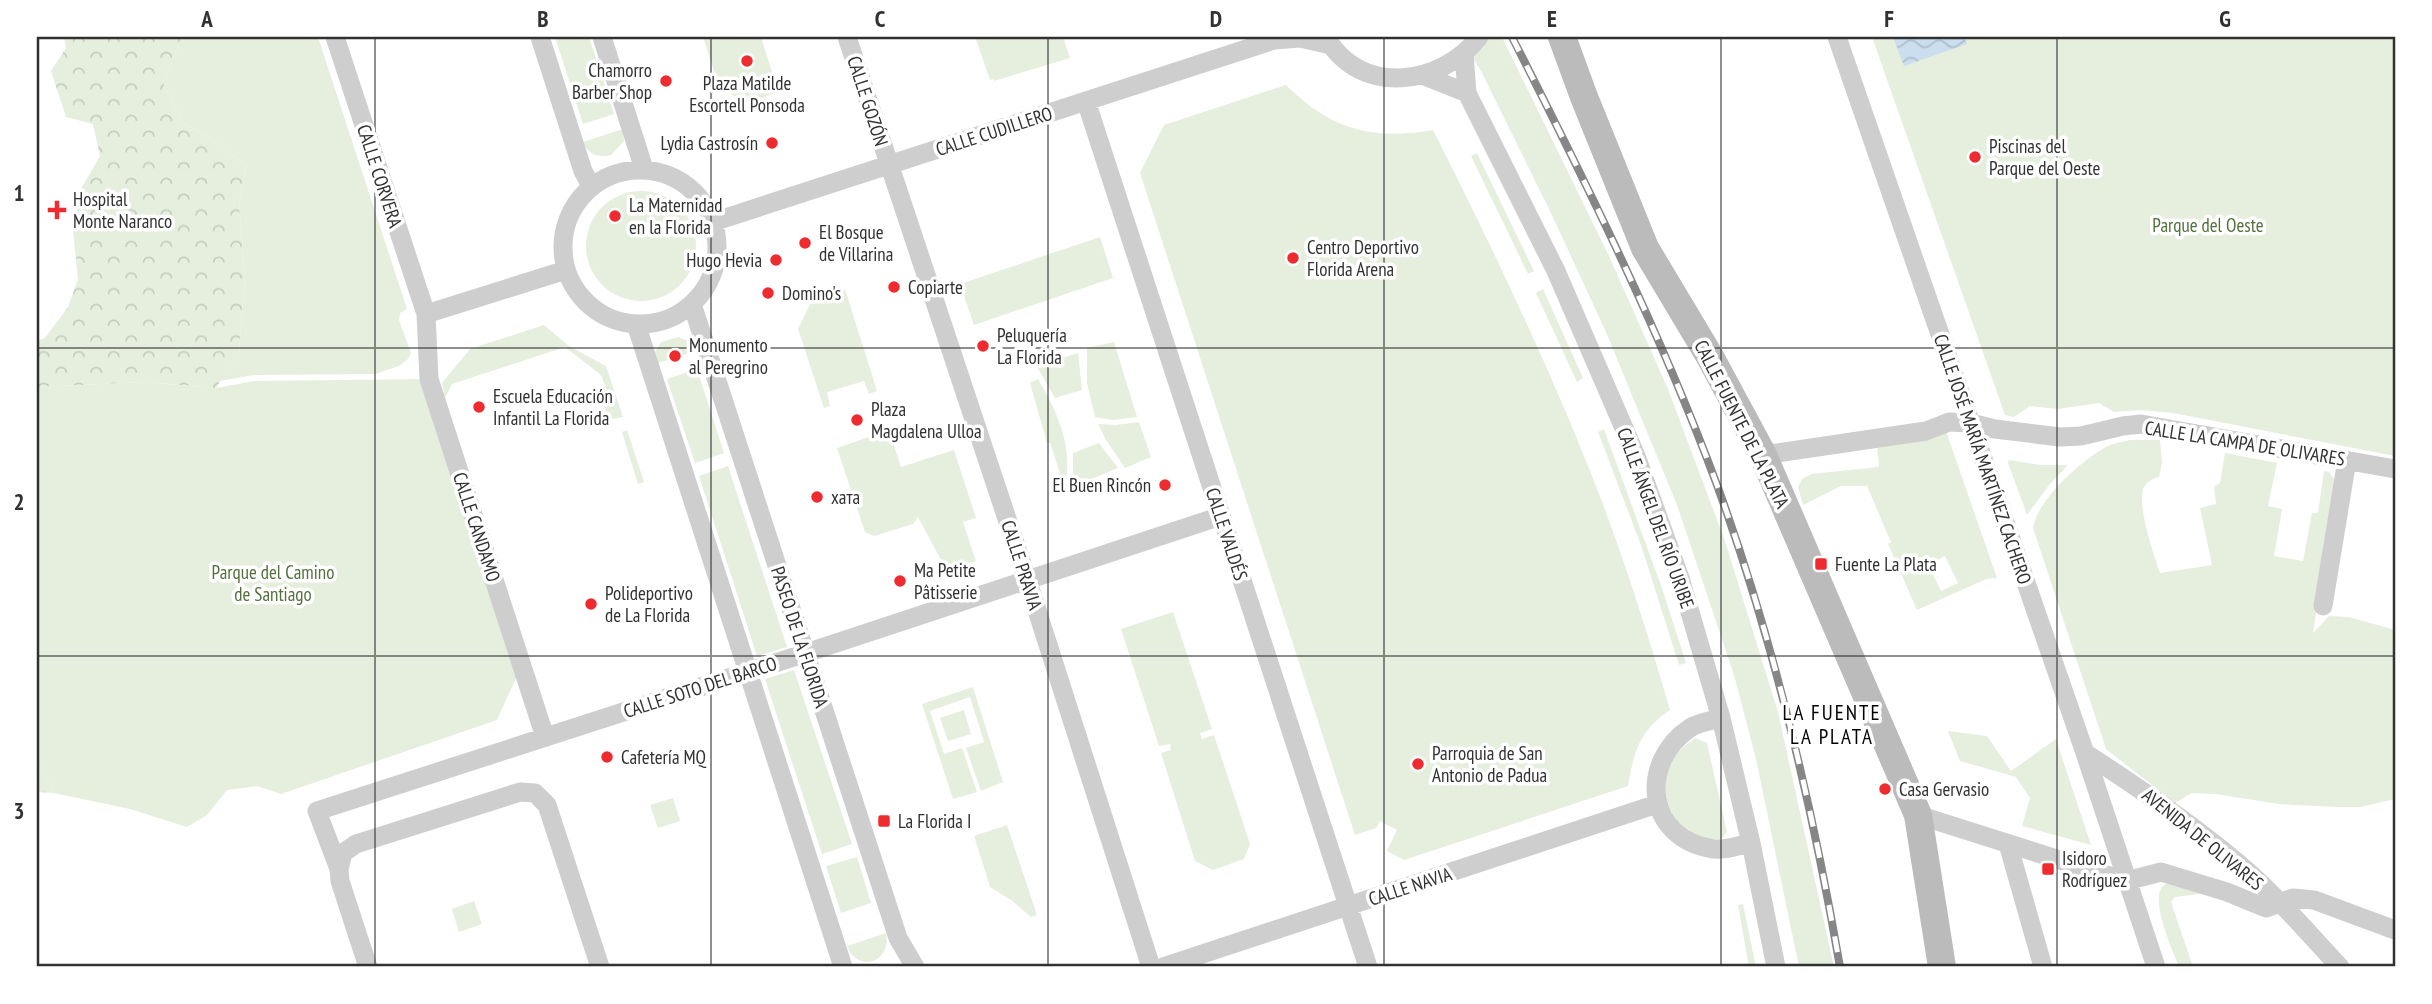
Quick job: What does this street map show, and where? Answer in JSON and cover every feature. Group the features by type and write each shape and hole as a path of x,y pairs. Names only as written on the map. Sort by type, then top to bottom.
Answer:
{"main road":[{"name":"CALLE FUENTE DE LA PLATA","path":"1562,37 1645,248 1709,355 1763,455 1918,815 1942,967"}],"street":[{"name":"CALLE CORVERA","path":"335,37 426,314"},
{"path":"540,37 583,171 591,187"},
{"path":"602,37 644,169"},
{"name":"CALLE GOZÓN","path":"847,37 888,165"},
{"name":"CALLE JOSÉ MARÍA MARTÍNEZ CACHERO","path":"1837,37 2085,753 2156,967"},
{"name":"CALLE CUDILLERO","path":"713,222 1276,38 1329,41"},
{"path":"1329,41 1348,63 1370,74 1399,79 1440,69 1470,46"},
{"name":"CALLE ÁNGEL DEL RÍO URIBE","path":"1470,46 1467,93 1556,271 1636,456 1680,578 1721,718 1751,843 1776,967"},
{"path":"1422,75 1467,93"},
{"name":"CALLE VALDÉS","path":"1086,101 1368,967"},
{"name":"CALLE PRAVIA","path":"888,165 1027,579 1151,967"},
{"path":"644,169 667,174 687,185 703,202 713,222 717,251 710,280 692,304 666,320 636,324 613,319 593,308 577,291 566,270 563,240 571,210 591,187 616,173 644,169"},
{"path":"426,314 566,270"},
{"name":"PASEO DE LA FLORIDA","path":"692,304 898,938 915,967"},
{"name":"CALLE CANDAMO","path":"426,314 429,379 545,737"},
{"path":"636,324 843,967"},
{"name":"CALLE LA CAMPA DE OLIVARES","path":"1763,455 1926,431 1948,422 2060,437 2081,436 2123,426 2158,426 2395,469"},
{"path":"2323,606 2347,460"},
{"name":"CALLE SOTO DEL BARCO","path":"339,869 317,811 1221,516"},
{"path":"1721,718 1693,726 1675,741 1662,759 1657,779 1657,804 1668,826 1690,842 1716,850 1751,843"},
{"name":"AVENIDA DE OLIVARES","path":"2085,753 2134,785 2239,864 2340,967"},
{"path":"368,967 340,881 339,869 343,853 355,844 520,792 535,793 547,805 600,967"},
{"name":"CALLE NAVIA","path":"1163,967 1657,804"},
{"path":"1918,815 2126,881 2161,872 2227,892 2266,908 2293,898 2314,900 2395,930"},
{"path":"2008,844 2043,967"}],"green space":[{"path":"64,37 182,37 163,82 182,122 221,145 246,166 239,203 245,278 239,352 216,388 144,382 37,387 37,341 45,338 68,307 78,279 73,230 81,189 100,156 93,124 66,117 51,71 66,48"},
{"path":"182,37 318,37 407,309 400,313 399,320 411,353 399,366 375,374 254,375 220,381 239,352 245,278 239,203 246,166 221,145 182,122 163,82"},
{"path":"555,37 589,37 614,114 583,124"},
{"name":"Plaza Matilde Escortell Ponsoda","path":"703,37 761,37 777,87 773,94 745,103 719,86"},
{"path":"975,37 1063,37 1070,58 994,81 990,80"},
{"path":"1466,37 1502,37 1609,256 1668,389 1725,541 1778,712 1834,967 1799,967 1756,759 1734,675 1677,505 1606,332 1550,211 1468,49"},
{"name":"Parque del Oeste","path":"1872,37 2395,37 2395,456 2173,413 2141,410 2114,412 2099,403 2058,409 2030,406 2014,417 2005,415"},
{"path":"1286,85 1319,112 1353,128 1390,134 1433,130 1523,316 1585,459 1631,582 1670,710 1651,726 1640,743 1628,786 1404,860 1387,851 1397,830 1380,821 1376,828 1355,835 1140,173 1164,125"},
{"path":"623,129 624,141 611,155 594,154 583,142"},
{"path":"1477,153 1534,271 1528,274 1471,156"},
{"path":"641,191 662,195 680,207 692,225 696,246 692,267 680,285 662,297 641,301 620,297 602,285 590,267 586,246 590,225 602,207 620,195"},
{"path":"1100,237 1113,278 974,325 960,284"},
{"path":"845,289 877,391 869,394 864,381 827,392 830,406 824,408 798,329 813,298"},
{"path":"1543,289 1583,378 1577,382 1536,293"},
{"path":"544,325 569,346 606,366 623,417 608,417 600,397 608,394 601,375 565,347 452,384 445,398 442,383 470,349"},
{"path":"678,337 692,342 696,351 655,364 654,354 661,342"},
{"path":"1114,342 1137,417 1113,420 1095,417 1087,383 1087,348"},
{"path":"1078,353 1082,390 1055,398 1037,367"},
{"path":"697,369 724,453 695,463 667,379"},
{"name":"Parque del Camino de Santiago","path":"429,379 522,665 497,720 281,794 257,786 227,790 207,815 187,827 130,809 54,793 37,761 37,387 144,382 216,388 254,381"},
{"path":"1038,379 1062,430 1067,472 1065,487 1062,488 1057,474 1060,473 1050,443 1047,443 1030,383"},
{"path":"1139,422 1151,457 1125,468 1098,424"},
{"path":"1604,429 1663,591 1686,663 1679,665 1642,548 1598,432"},
{"path":"627,430 644,482 638,484 622,432"},
{"path":"889,430 901,467 954,450 976,518 963,522 976,561 947,571 918,517 913,524 874,536 865,532 837,448"},
{"path":"1946,431 1997,578 1986,579 1917,610 1888,544 1891,542 1867,486 1841,486 1803,505 1798,487 1802,479 1811,474 1879,467 1877,445","holes":["1945,556 1958,583 1941,591 1928,565"]},
{"path":"2130,440 2160,440 2162,462 2159,477 2152,479 2143,489 2142,505 2160,573 2212,565 2200,508 2216,504 2214,487 2220,483 2225,453 2277,463 2268,506 2282,509 2274,556 2303,561 2312,513 2318,513 2324,471 2329,472 2335,480 2313,633 2329,616 2349,617 2395,630 2395,799 2360,807 2337,807 2278,804 2192,793 2175,803 2106,749 2033,528 2036,517 2051,494 2083,462 2104,448"},
{"path":"1099,443 1118,468 1089,480 1087,478 1073,483 1073,453"},
{"path":"2009,460 2041,465 2068,465 2027,515"},
{"path":"728,466 787,647 757,656 699,476"},
{"path":"1173,612 1212,729 1200,733 1202,739 1214,735 1250,844 1244,859 1213,870 1195,861 1161,753 1171,750 1170,744 1159,746 1121,629"},
{"path":"794,670 852,844 822,854 765,679"},
{"path":"973,687 1003,782 981,791 966,748 984,742 970,697 930,711 944,754 962,748 977,792 953,799 922,704"},
{"path":"964,710 971,734 948,741 940,718"},
{"path":"1948,731 1987,736 2011,771 2056,739 2091,845 2022,826 2030,798 2016,777 1960,761"},
{"path":"1695,738 1707,743 1727,832 1719,841 1700,837 1687,830 1678,822 1668,802 1666,779 1669,768 1676,754"},
{"path":"37,761 54,793 37,792"},
{"path":"673,798 680,821 658,828 650,805"},
{"path":"1007,825 1037,915 1031,917 990,887 974,836"},
{"path":"857,857 871,903 841,913 826,866"},
{"path":"2178,882 2215,892 2175,897 2171,902 2193,967 2179,967 2160,910 2161,889 2166,884"},
{"path":"474,901 482,924 459,932 452,909"},
{"path":"1743,904 1756,967 1749,967 1738,905"},
{"path":"886,933 884,951 873,961 859,960 847,946"}],"water":[{"path":"1893,37 1964,37 1967,44 1904,66"}],"railway":[{"path":"1512,37 1647,314 1695,428 1738,544 1774,663 1804,784 1840,967"}],"place":[{"name":"Plaza Matilde Escortell Ponsoda","path":"747,61"},
{"name":"Chamorro Barber Shop","path":"666,81"},
{"name":"Lydia Castrosín","path":"772,143"},
{"name":"Piscinas del Parque del Oeste","path":"1975,157"},
{"name":"Hospital Monte Naranco","path":"57,210"},
{"name":"La Maternidad en la Florida","path":"615,216"},
{"name":"El Bosque de Villarina","path":"805,243"},
{"name":"Centro Deportivo Florida Arena","path":"1293,258"},
{"name":"Hugo Hevia","path":"776,260"},
{"name":"Copiarte","path":"894,287"},
{"name":"Domino's","path":"768,293"},
{"name":"Peluquería La Florida","path":"983,346"},
{"name":"Monumento al Peregrino","path":"675,356"},
{"name":"Escuela Educación Infantil La Florida","path":"479,407"},
{"name":"Plaza Magdalena Ulloa","path":"857,420"},
{"name":"El Buen Rincón","path":"1165,485"},
{"name":"хата","path":"817,497"},
{"name":"Fuente La Plata","path":"1821,564"},
{"name":"Ma Petite Pâtisserie","path":"900,581"},
{"name":"Polideportivo de La Florida","path":"591,604"},
{"name":"Cafetería MQ","path":"607,757"},
{"name":"Parroquia de San Antonio de Padua","path":"1418,764"},
{"name":"Casa Gervasio","path":"1885,789"},
{"name":"La Florida I","path":"884,821"},
{"name":"Isidoro Rodríguez","path":"2048,869"}],"district":[{"name":"LA FUENTE LA PLATA","path":"1832,725"}]}
